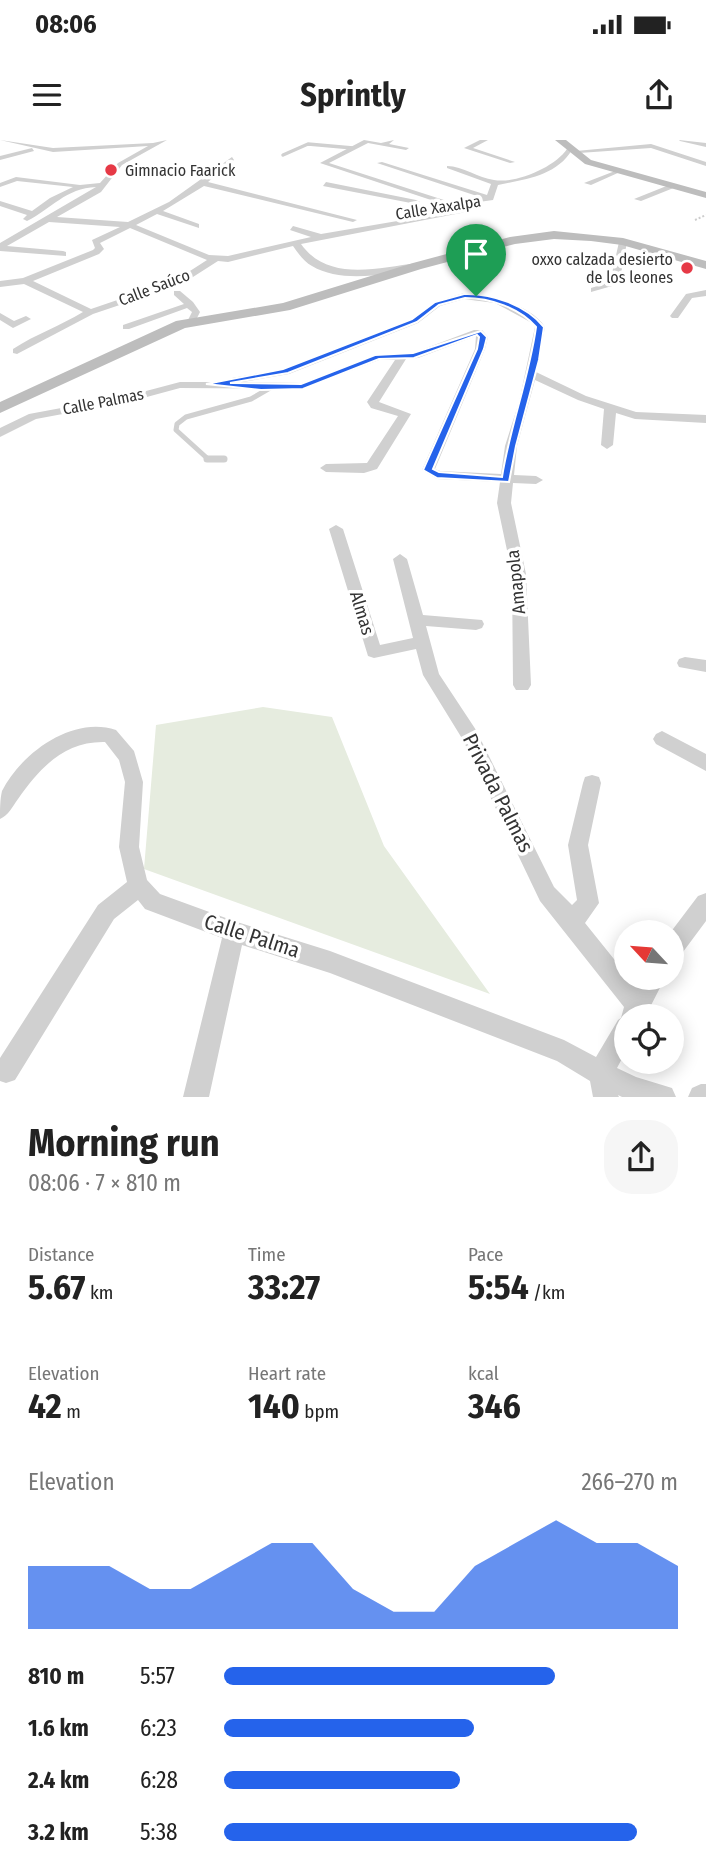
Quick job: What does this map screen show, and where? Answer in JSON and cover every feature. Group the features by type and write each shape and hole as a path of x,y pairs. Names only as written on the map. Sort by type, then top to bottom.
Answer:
{"main road":[{"path":"559,140 585,161 706,195"},
{"path":"0,408 160,332 191,322 285,307 417,266 530,237 565,235 623,242 706,265"}],"street":[{"path":"0,140 37,149"},
{"path":"382,145 391,140"},
{"path":"485,140 467,148 512,162"},
{"path":"612,140 613,149"},
{"path":"662,148 675,140"},
{"path":"682,140 706,145"},
{"path":"406,148 367,141 323,163 450,204"},
{"path":"0,158 37,149 160,142"},
{"path":"0,248 104,186 120,164 160,142"},
{"path":"574,150 662,148 706,164"},
{"name":"Calle Xaxalpa","path":"377,216 411,215 450,204 490,198 495,183 539,174 562,161 574,150"},
{"path":"0,284 25,281 96,252 100,249 95,242 158,212 213,176 232,159"},
{"path":"380,163 490,198"},
{"path":"449,167 495,183"},
{"path":"351,172 340,177 364,185"},
{"path":"588,183 617,172"},
{"path":"213,176 224,178"},
{"path":"0,177 104,186"},
{"path":"0,185 16,179"},
{"path":"202,183 356,219 337,233"},
{"path":"326,184 380,197 407,199 434,209"},
{"path":"24,232 30,216 58,195 82,186"},
{"path":"638,199 672,187"},
{"path":"0,203 30,216"},
{"path":"0,209 30,216"},
{"path":"57,212 133,223 208,258 228,259 337,233 461,212"},
{"path":"158,212 196,226"},
{"path":"46,219 133,223"},
{"path":"293,228 320,237"},
{"path":"594,290 614,284 623,242"},
{"path":"295,243 316,265 332,270 349,272 417,266"},
{"path":"0,248 62,254"},
{"name":"Calle Saúco","path":"17,351 42,335 61,329 90,313 179,282 217,258"},
{"path":"25,281 90,313"},
{"path":"177,293 196,312 191,322"},
{"path":"675,316 689,296 706,293"},
{"name":"Calle Palmas","path":"210,384 297,367 415,321 437,304 464,296 497,301 536,321 540,327 525,402 511,446 506,480"},
{"path":"125,327 190,304"},
{"path":"0,316 13,325 26,318"},
{"name":"Calle Palmas","path":"0,433 33,416 63,408 97,405 180,385 270,388 303,386 378,357 414,356 469,334 481,334 483,337 480,349 467,383 428,470 437,475 536,480"},
{"path":"326,468 364,469 372,466 405,414 375,406 373,402 403,356"},
{"path":"531,374 610,409 662,419 706,419"},
{"path":"607,445 610,409"},
{"name":"Amapola","path":"506,480 504,503 519,573 522,685"},
{"name":"Almas","path":"336,529 374,652 421,642"},
{"name":"Privada Palmas","path":"400,559 431,675 470,735 547,894 630,1004"},
{"path":"416,620 476,624"},
{"path":"685,663 706,666"},
{"path":"0,810 33,763 54,746 76,736 94,733 110,735 127,757 134,782 129,847 139,886 106,912 6,1071"},
{"path":"662,739 706,763"},
{"path":"562,914 576,918 587,903 578,845 592,783"},
{"name":"Calle Palma","path":"139,886 153,902 234,932 330,962 564,1052 604,1085 663,1097"},
{"path":"684,932 706,903"},
{"path":"196,1097 234,932"},
{"path":"604,1085 614,1059"}],"lane":[{"path":"284,155 308,144 353,148"},
{"path":"224,459 208,459 176,430 177,424 186,417 251,400 270,388"}],"path":[{"path":"695,220 706,215"}],"shaded area":[{"path":"263,707 332,717 384,846 490,994 144,869 156,725"}],"place":[{"name":"Gimnacio Faarick","path":"111,170"},
{"name":"oxxo calzada desierto de los leones","path":"687,268"}],"route":[{"path":"464,296 476,296 497,301 530,316 540,327 525,402 511,446 506,480 437,475 428,470 480,349 483,337 478,332 414,356 378,357 303,386 261,388 210,384 285,372 415,321 437,304 464,296"}]}
